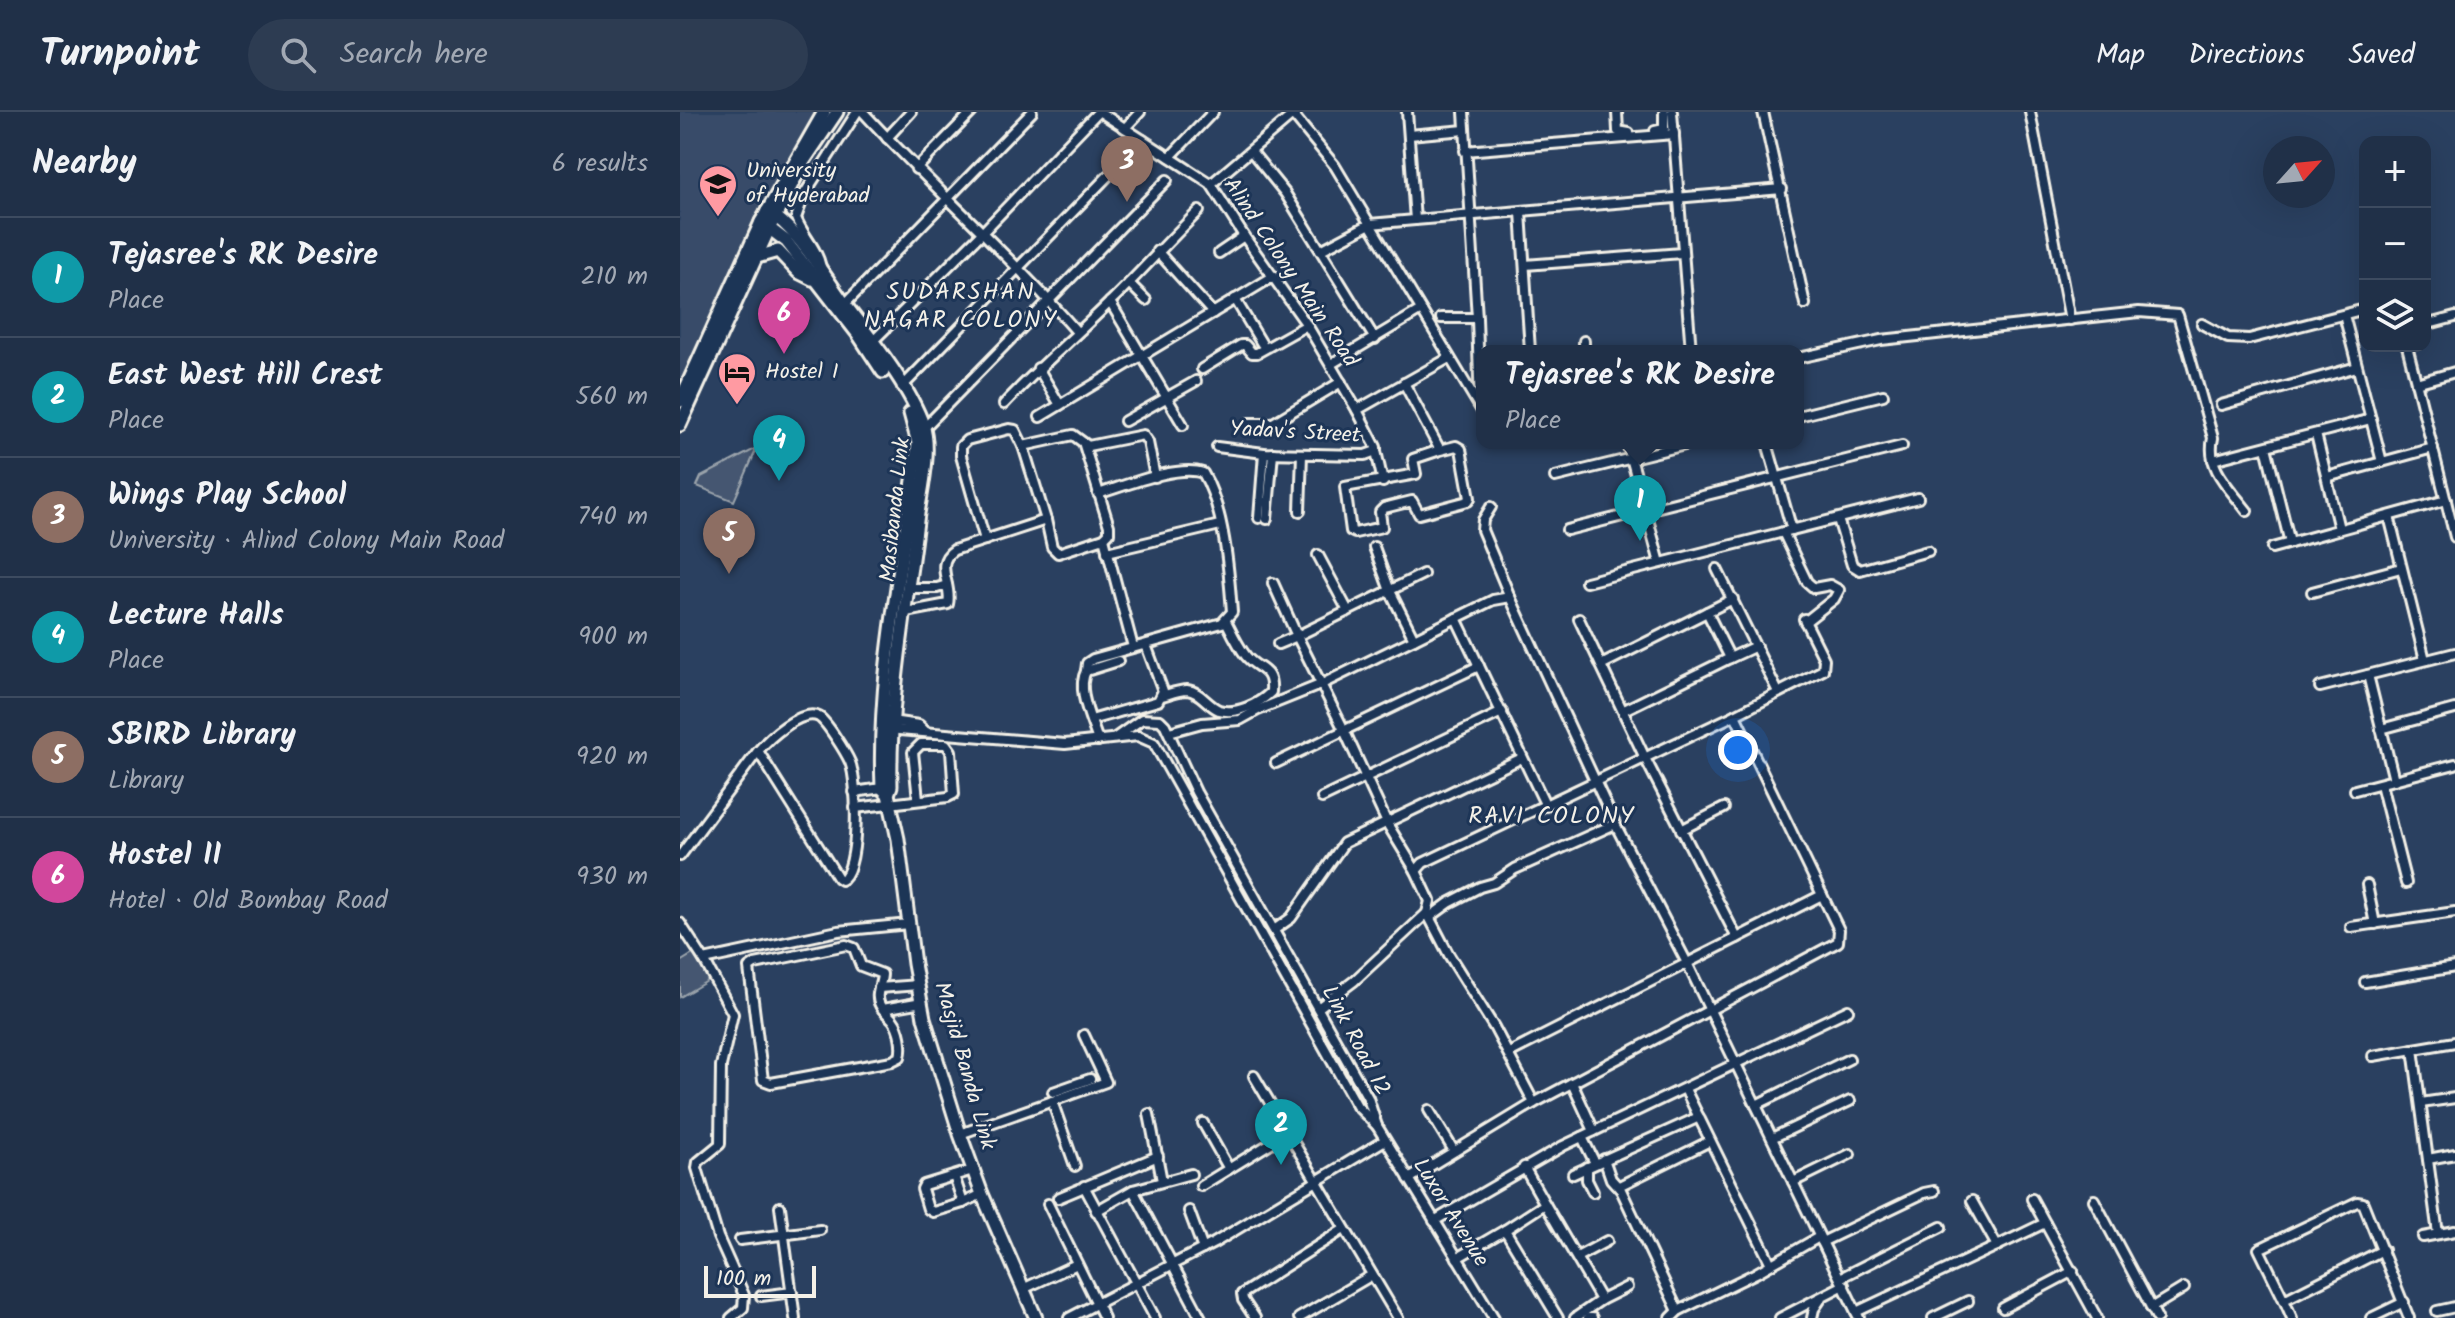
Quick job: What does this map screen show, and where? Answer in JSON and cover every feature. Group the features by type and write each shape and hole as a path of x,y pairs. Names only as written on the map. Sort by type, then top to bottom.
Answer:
{"main road":[{"path":"680,401 797,154 824,112"},
{"path":"680,425 757,257 768,219 837,112"},
{"path":"768,219 820,277 921,431"},
{"path":"757,257 778,251 798,272 820,277"},
{"name":"Masibanda Link","path":"820,277 873,341 902,387 921,431 909,588 887,726 891,768"},
{"path":"886,796 885,665 918,475"},
{"name":"Masjid Banda Link","path":"891,768 891,786 886,796 898,839 922,1002 960,1134 982,1194 1036,1318"}],"street":[{"path":"820,277 818,253 800,229 796,218 805,193 860,112 1049,300 1077,332"},
{"path":"887,138 911,112"},
{"path":"916,169 972,112"},
{"path":"845,304 1032,112"},
{"path":"873,341 1099,112"},
{"name":"Alind Colony Main Road","path":"1099,112 1211,184 1331,364 1357,410 1383,482"},
{"path":"1125,128 1140,112"},
{"path":"1170,157 1213,112"},
{"path":"1407,112 1415,220"},
{"path":"1464,112 1478,345"},
{"path":"1617,112 1618,131 1622,133 1662,130 1668,115"},
{"path":"1763,112 1805,304"},
{"path":"2030,112 2070,320"},
{"path":"1211,184 1295,114 1335,166 1476,402"},
{"path":"1668,115 1674,134 1690,345"},
{"path":"1409,135 1465,130"},
{"path":"1465,151 1674,134"},
{"path":"902,387 1143,140"},
{"path":"1251,151 1285,193 1375,339"},
{"path":"921,431 1167,180"},
{"path":"1321,250 1370,224 1782,189"},
{"path":"1004,404 1199,211"},
{"path":"1521,212 1530,345"},
{"path":"1219,253 1244,236"},
{"path":"1157,251 1213,313"},
{"path":"1525,265 1682,253"},
{"path":"1040,417 1274,276"},
{"path":"1129,283 1146,300"},
{"path":"1235,299 1262,344"},
{"path":"1110,302 1183,425"},
{"path":"1331,364 1421,310"},
{"path":"2202,324 2228,338 2249,339 2359,311"},
{"path":"1804,357 1881,340 2139,312 2178,315 2213,438 2210,451 2215,471 2247,511"},
{"path":"2344,315 2382,462"},
{"path":"2431,323 2455,317"},
{"path":"1441,318 1477,318"},
{"path":"1202,369 1241,345 1254,354 1307,325"},
{"path":"2408,352 2455,537"},
{"path":"1357,410 1449,358"},
{"path":"2221,405 2357,367"},
{"path":"1038,368 1060,405"},
{"path":"2416,383 2455,372"},
{"path":"1125,421 1196,381"},
{"path":"1249,423 1273,423 1341,382"},
{"path":"1404,383 1440,450"},
{"path":"1804,415 1883,395"},
{"path":"2213,460 2371,419"},
{"path":"985,540 961,456 961,446 967,440 1009,429 1015,430 1023,446 1052,547 1058,553 1104,538 1109,533 1084,445 1077,437 1067,435 1023,446"},
{"path":"2316,434 2339,529"},
{"path":"1084,445 1143,435 1148,442 1155,477"},
{"path":"1456,446 1461,449 1468,501 1419,514 1412,501 1384,508 1380,512 1382,527 1355,533 1349,524 1344,489 1416,474 1413,459 1440,450 1456,446"},
{"path":"1567,530 1902,446"},
{"name":"Yadav's Street","path":"1217,447 1269,453 1374,453"},
{"path":"2266,447 2290,543"},
{"path":"2327,477 2433,448"},
{"path":"1628,449 1660,563"},
{"path":"1555,477 1670,449"},
{"path":"1416,871 1423,863 1823,670 1824,659 1804,621 1834,599 1839,590 1833,586 1811,586 1788,531 1769,449"},
{"path":"1263,518 1269,453"},
{"path":"1300,511 1302,454"},
{"path":"1098,494 1155,477 1188,471 1203,473 1213,493 1220,525 1232,612 1226,621 1089,661 1082,686 1098,741"},
{"path":"1586,582 1918,498"},
{"path":"2272,548 2446,500"},
{"path":"1491,507 1483,520 1482,530 1510,597 1615,824 1687,963 1857,1315 2045,1223"},
{"path":"2389,516 2425,660"},
{"path":"1838,519 1852,565 1860,570 1928,551"},
{"path":"906,612 948,604 950,596 943,564 947,554 1046,520"},
{"path":"1107,552 1220,525"},
{"path":"1104,538 1133,647"},
{"path":"1374,547 1390,591 1414,639"},
{"path":"1318,555 1348,611"},
{"path":"2312,592 2401,568"},
{"path":"1717,569 1778,692"},
{"path":"1278,644 1423,574"},
{"path":"1273,583 1388,825 1416,871 1430,901 1429,915 1449,955 1509,1053 1534,1103"},
{"path":"909,588 947,585"},
{"path":"1169,732 1207,723 1240,720 1320,685 1493,600 1510,597"},
{"path":"1601,665 1733,599"},
{"path":"1707,612 1730,658"},
{"path":"1456,618 1546,806"},
{"path":"1579,619 1645,758 1737,938"},
{"path":"1162,696 1186,690 1223,710 1235,711 1267,696 1272,686 1266,670 1247,657 1226,621"},
{"path":"1091,720 1158,701 1162,696 1163,691 1146,645"},
{"path":"1624,710 1756,646"},
{"path":"2320,687 2455,653"},
{"path":"1086,671 1118,661"},
{"path":"1276,763 1479,666"},
{"path":"2368,675 2394,780"},
{"path":"1207,723 1210,704"},
{"path":"2381,729 2455,709"},
{"path":"1220,722 1223,710"},
{"path":"1322,798 1502,712"},
{"path":"1409,1179 1534,1103 1838,942 1839,930 1735,715"},
{"path":"680,856 758,751 770,737 805,717 817,716 850,762 855,808 850,869 846,878 841,880 758,751"},
{"name":"Link Road 12","path":"1115,739 1142,719 1160,720 1169,732 1196,792 1368,1098 1377,1126"},
{"name":"Link Road 12","path":"887,726 919,725 926,732 1065,744 1138,736 1154,743 1357,1106 1377,1126"},
{"path":"854,792 918,799 954,794 951,751 946,744 921,744 913,752 918,799"},
{"path":"1274,930 1291,918 1344,843 1388,825 1522,758"},
{"path":"2355,790 2454,764 2455,775"},
{"path":"2381,784 2406,883"},
{"path":"855,808 886,796"},
{"path":"1681,830 1724,808"},
{"path":"1318,1008 1354,981 1429,915 1480,887 1494,883 1515,869 1615,824"},
{"path":"2367,885 2375,924"},
{"path":"1509,1053 1822,895"},
{"path":"2351,927 2455,912"},
{"path":"680,923 733,1014 721,1066 720,1144 698,1162 697,1168 718,1237 744,1295 743,1308 731,1318"},
{"path":"704,960 838,931 909,924"},
{"path":"846,945 854,948 861,966 882,974 879,988 877,996 898,1030 902,1047 900,1057 771,1083 763,1080 749,968 755,964 846,945"},
{"path":"2365,982 2455,967"},
{"path":"879,988 919,985"},
{"path":"883,1009 922,1002"},
{"path":"1434,1221 1524,1167 1582,1137 1848,1010"},
{"path":"960,1134 1091,1081 1106,1082 1084,1035"},
{"path":"2373,1056 2455,1042"},
{"path":"2413,1049 2438,1234"},
{"path":"1756,1105 1849,1059"},
{"path":"1254,1076 1397,1318"},
{"path":"1572,1083 1594,1131"},
{"path":"1685,1089 1771,1264"},
{"path":"1052,1097 1075,1166"},
{"path":"2421,1103 2455,1098"},
{"path":"1772,1138 1850,1101"},
{"path":"1429,1110 1454,1151"},
{"path":"1149,1114 1162,1181"},
{"path":"1573,1174 1699,1117"},
{"path":"1203,1123 1229,1169"},
{"name":"Luxor Avenue","path":"1377,1126 1494,1318"},
{"path":"1201,1186 1287,1133"},
{"path":"1582,1137 1595,1163 1619,1186 1674,1314 1821,1239 1934,1191"},
{"path":"1069,1318 1203,1249 1385,1140"},
{"path":"1619,1186 1710,1141"},
{"path":"1793,1182 1850,1154"},
{"path":"2428,1159 2455,1154"},
{"path":"1058,1198 1158,1156"},
{"path":"1593,1192 1587,1180 1595,1163"},
{"path":"1524,1167 1601,1300"},
{"path":"973,1170 924,1185 922,1189 928,1209 933,1212 982,1194"},
{"path":"1096,1211 1133,1190 1191,1174"},
{"path":"954,1176 963,1203"},
{"path":"1084,1186 1155,1318"},
{"path":"1133,1190 1201,1318"},
{"path":"2032,1199 2097,1318"},
{"path":"2094,1200 2157,1318"},
{"path":"1972,1201 1997,1246"},
{"path":"2292,1318 2259,1249 2357,1202 2363,1203 2409,1318"},
{"path":"1048,1204 1104,1318"},
{"path":"1457,1258 1545,1204"},
{"path":"780,1207 795,1318"},
{"path":"1189,1211 1203,1249"},
{"path":"1780,1318 1798,1314 1842,1282 1941,1227"},
{"path":"1255,1318 1242,1294 1344,1229"},
{"path":"740,1240 820,1230"},
{"path":"1505,1230 1558,1318"},
{"path":"2423,1237 2455,1231"},
{"path":"1577,1257 1607,1241"},
{"path":"2284,1300 2383,1250"},
{"path":"1025,1288 1077,1264"},
{"path":"2003,1308 2073,1271"},
{"path":"1299,1318 1372,1275"},
{"path":"1575,1318 1627,1287"},
{"path":"2151,1308 2184,1288"},
{"path":"761,1296 792,1292"},
{"path":"1812,1318 1823,1296"},
{"path":"1933,1318 1968,1301"},
{"path":"2371,1318 2404,1302"},
{"path":"2437,1311 2455,1307"}],"shaded area":[{"name":"University of Hyderabad","path":"680,112 819,112 784,163 680,385"},
{"path":"757,448 734,501 697,486 701,477"},
{"path":"693,954 709,980 680,997 680,962"}],"place":[{"name":"Wings Play School","path":"1127,202"},
{"name":"University of Hyderabad","path":"718,218"},
{"name":"Hostel II","path":"784,354"},
{"name":"Hostel I","path":"737,406"},
{"name":"Lecture Halls","path":"779,481"},
{"name":"Tejasree's RK Desire","path":"1640,541"},
{"name":"SBIRD Library","path":"729,574"},
{"name":"East West Hill Crest","path":"1281,1165"}],"district":[{"name":"SUDARSHAN NAGAR COLONY","path":"961,306"},
{"name":"RAVI COLONY","path":"1552,816"}]}
